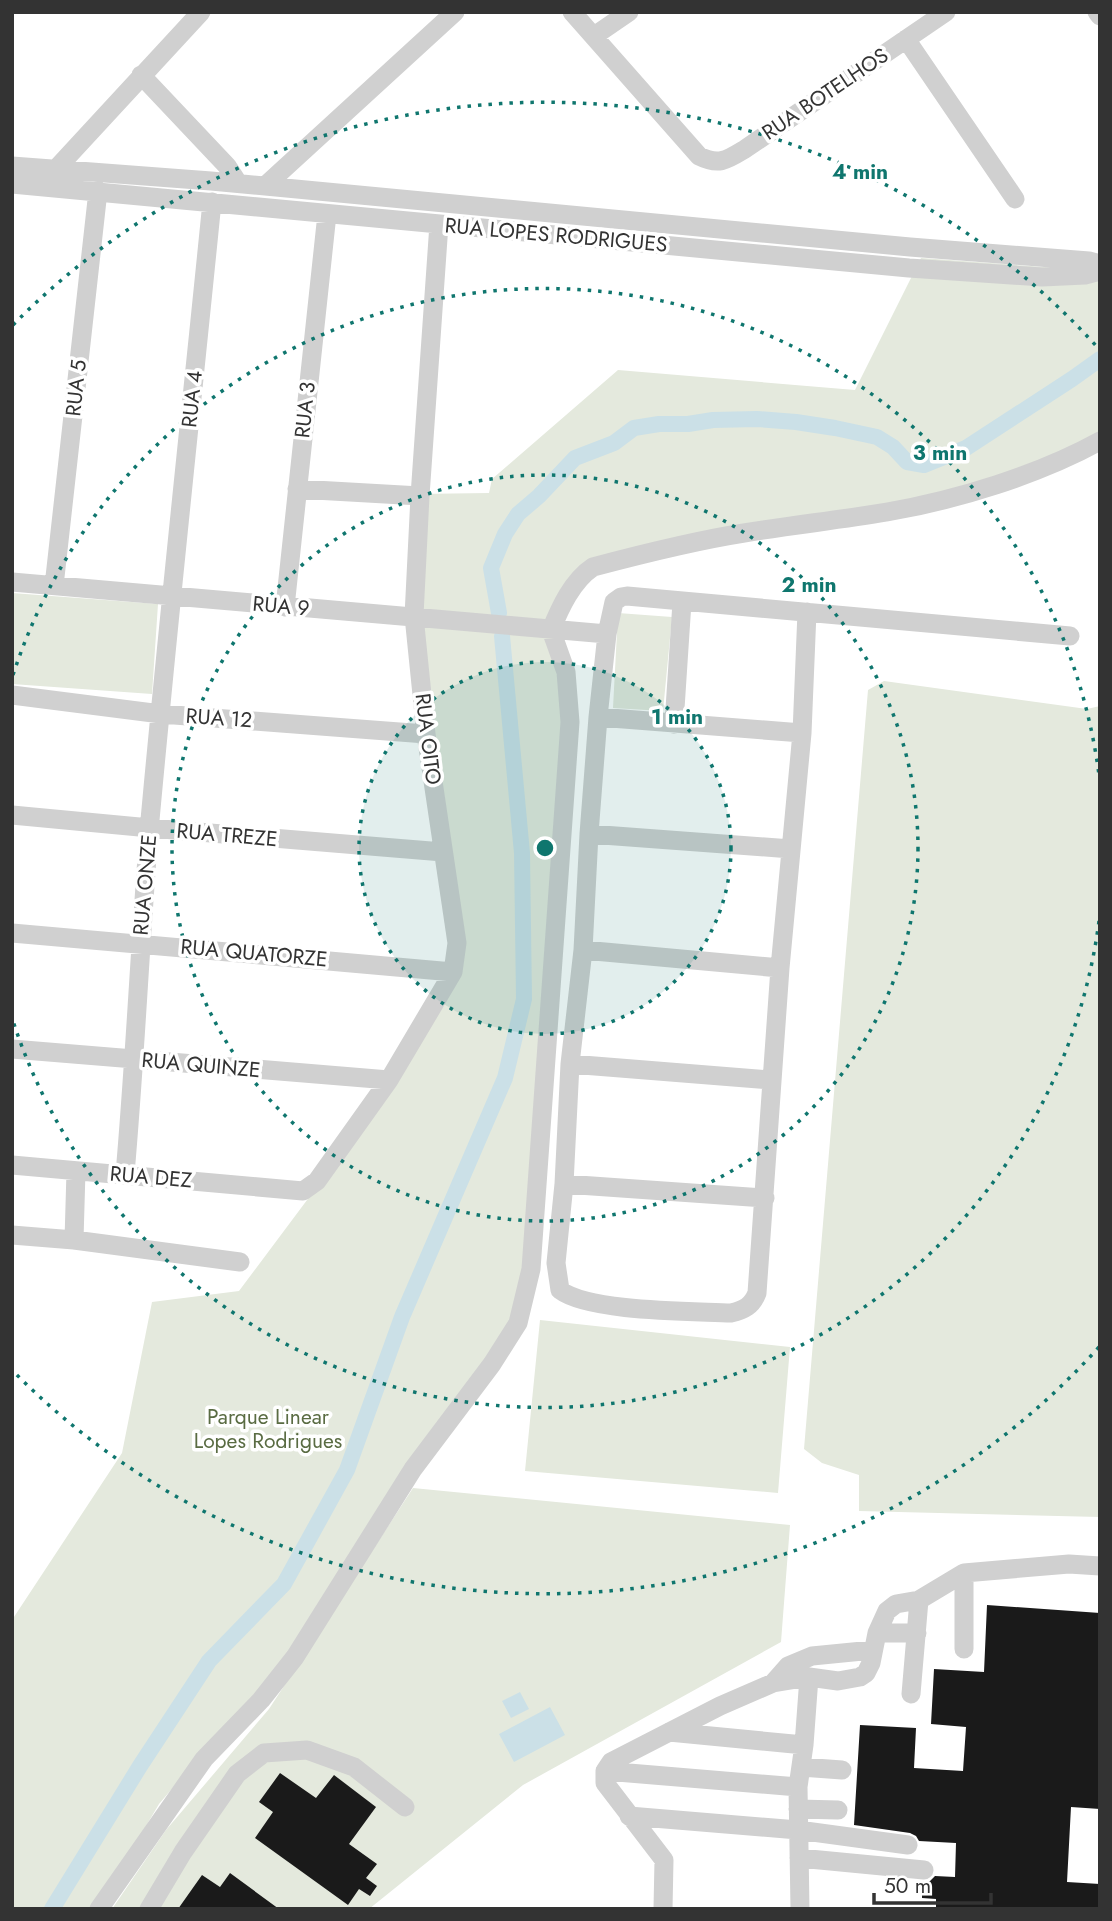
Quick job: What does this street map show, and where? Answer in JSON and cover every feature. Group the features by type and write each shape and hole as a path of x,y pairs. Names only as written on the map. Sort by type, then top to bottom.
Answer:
{"street":[{"path":"56,178 141,75 201,12"},
{"path":"265,186 456,12"},
{"path":"572,12 594,36 629,12"},
{"name":"RUA BOTELHOS","path":"594,36 699,156 717,162 728,159 946,12"},
{"path":"906,39 1015,199"},
{"path":"141,75 227,166 238,183"},
{"name":"RUA LOPES RODRIGUES","path":"12,166 98,191 439,225 935,270 1042,276 1085,275 1100,271"},
{"name":"RUA LOPES RODRIGUES","path":"12,184 56,178 238,183 1100,264"},
{"name":"RUA 5","path":"54,586 98,191"},
{"path":"358,195 358,217"},
{"name":"RUA 4","path":"172,596 212,202"},
{"name":"RUA 3","path":"285,607 327,214"},
{"path":"579,237 581,216"},
{"name":"RUA OITO","path":"289,1191 303,1191 317,1181 389,1080 453,972 457,943 426,734 414,617 439,225"},
{"path":"99,1909 204,1759 261,1700 295,1657 413,1469 492,1364 517,1323 531,1269 570,722 566,672 551,630 569,593 593,567 741,533 922,505 1013,479 1100,441"},
{"path":"297,489 420,496"},
{"name":"RUA 9","path":"12,582 607,634"},
{"name":"RUA ONZE","path":"125,1174 135,1060 140,943 172,596"},
{"path":"807,612 802,733 771,1080 759,1283 754,1300 748,1307 731,1313 621,1307 568,1296 560,1290 556,1263 564,1184 570,1064 583,950 598,717 607,634 614,602 627,596 682,602 807,612 1070,636"},
{"path":"674,724 682,602"},
{"name":"RUA 12","path":"12,695 161,714 426,734"},
{"path":"598,717 802,733"},
{"name":"RUA TREZE","path":"12,815 443,852"},
{"path":"589,834 791,849"},
{"name":"RUA QUATORZE","path":"12,933 453,972"},
{"path":"583,950 780,968"},
{"name":"RUA QUINZE","path":"12,1049 389,1080"},
{"path":"570,1064 771,1080"},
{"name":"RUA DEZ","path":"12,1165 289,1191"},
{"path":"74,1240 76,1171"},
{"path":"564,1184 765,1198"},
{"path":"12,1234 240,1262"},
{"path":"663,1909 664,1860 605,1783 605,1771 611,1762 773,1683 809,1677 838,1681 860,1677 866,1673 871,1663 875,1641 887,1611 896,1604 919,1600 964,1573 1069,1564 1100,1566"},
{"path":"964,1573 964,1649"},
{"path":"911,1694 919,1600"},
{"path":"773,1683 788,1666 812,1656 917,1633"},
{"path":"800,1909 798,1787 809,1677"},
{"path":"668,1732 804,1745"},
{"path":"149,1909 237,1774 264,1752 307,1750 354,1767 405,1807"},
{"path":"801,1767 842,1770"},
{"path":"605,1771 798,1787"},
{"path":"798,1809 838,1810"},
{"path":"629,1816 798,1829 908,1845"},
{"path":"799,1858 924,1870"}],"green space":[{"name":"Parque Linear Lopes Rodrigues","path":"921,258 1100,271 1100,449 1008,487 596,567 558,617 568,670 529,1270 515,1324 290,1661 159,1804 97,1909 12,1909 12,1620 122,1453 152,1302 239,1291 313,1192 454,974 423,735 416,494 489,493 492,479 618,370 855,390"},
{"path":"12,593 158,604 152,694 12,684"},
{"path":"618,613 672,617 663,711 613,708"},
{"path":"884,681 1087,709 1100,706 1100,1517 859,1511 859,1475 822,1463 804,1449 868,690"},
{"path":"540,1320 790,1347 778,1493 525,1471"},
{"path":"413,1488 790,1525 781,1642 523,1785 369,1909 112,1909 166,1830 269,1709"}],"water":[{"path":"520,1692 529,1709 511,1718 502,1701"},
{"path":"550,1707 565,1735 514,1762 499,1734"}],"building":[{"path":"987,1605 1100,1613 1100,1809 1071,1807 1067,1882 1100,1884 1100,1908 936,1909 936,1899 922,1898 922,1882 930,1881 935,1876 955,1877 956,1843 919,1841 910,1833 854,1825 860,1725 916,1728 914,1768 963,1771 966,1727 931,1724 934,1669 984,1672"},
{"path":"280,1773 316,1798 334,1775 376,1807 349,1844 377,1864 366,1878 377,1886 370,1896 359,1889 348,1905 255,1838 273,1812 259,1802"},
{"path":"230,1873 279,1909 178,1909 202,1875 220,1887"}],"waterway":[{"path":"499,613 491,568 505,534 518,514 575,458 614,443 634,428 713,420 796,422 877,437 893,447 907,462 924,465 966,448 1100,359"},
{"path":"52,1909 140,1766 209,1661 284,1584 347,1470 402,1317 505,1078 524,999 522,853 502,636"}]}
